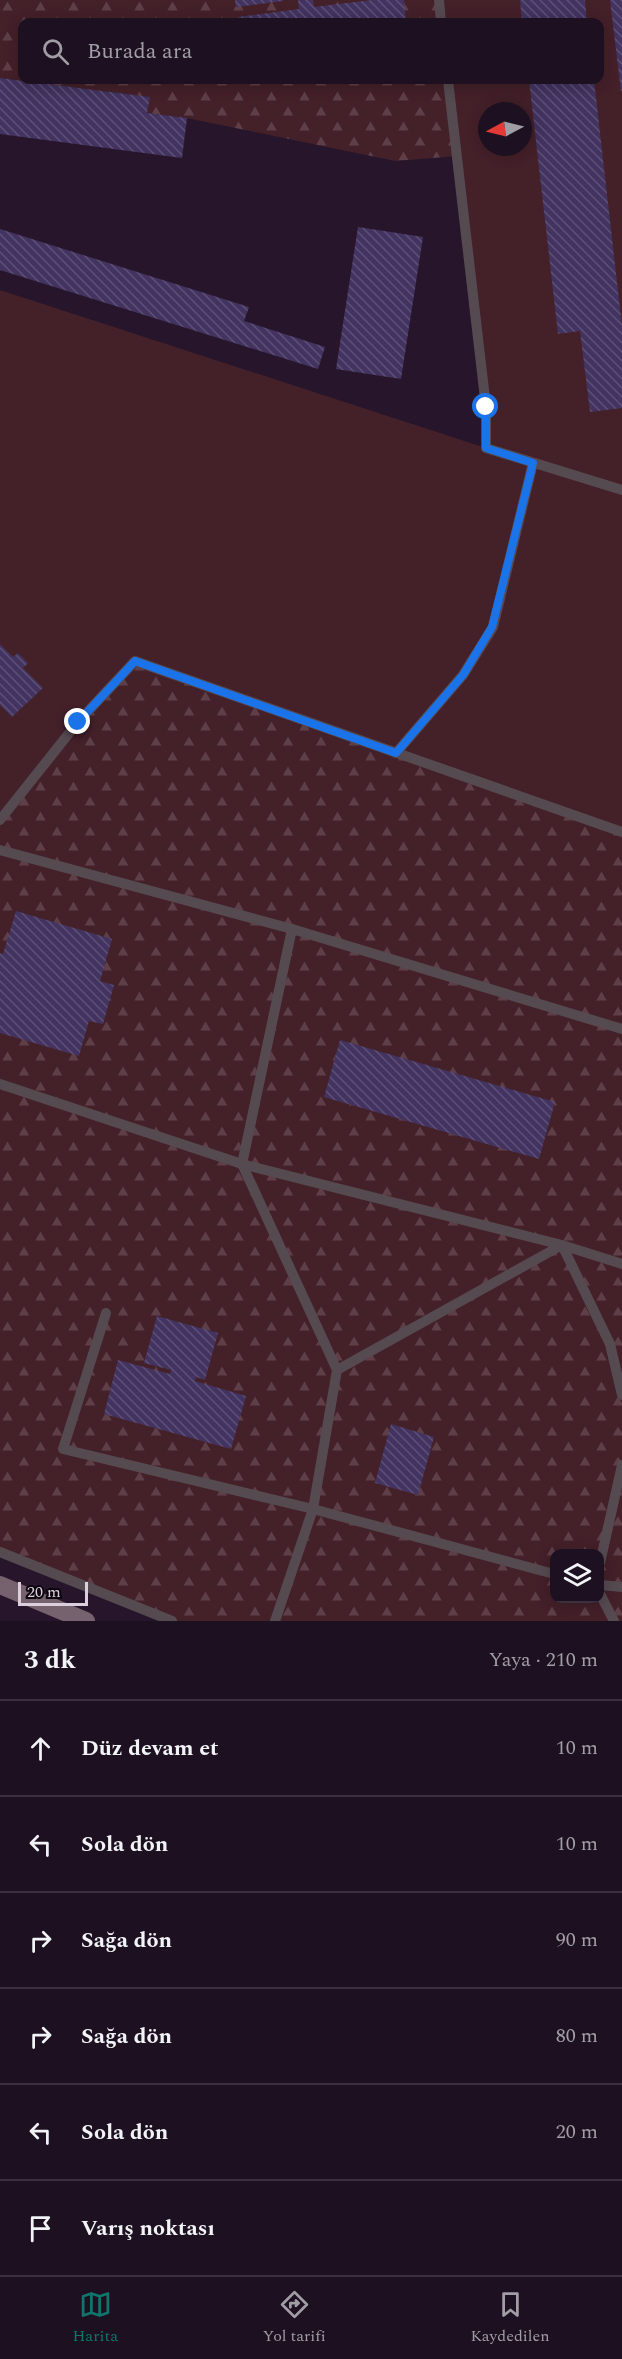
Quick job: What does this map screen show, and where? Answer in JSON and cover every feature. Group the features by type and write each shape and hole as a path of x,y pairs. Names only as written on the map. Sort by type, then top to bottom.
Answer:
{"main road":[{"path":"0,1585 86,1621"}],"lane":[{"path":"439,0 441,18"},
{"path":"448,84 486,407 486,448 622,490"},
{"path":"396,753 463,675 492,627 533,463"},
{"path":"0,820 78,722 135,661 622,832"},
{"path":"0,850 292,929 622,1029"},
{"path":"275,1621 313,1509 337,1370 243,1164 292,929"},
{"path":"0,1084 243,1164 562,1245 622,1264"},
{"path":"337,1370 562,1245"},
{"path":"562,1245 610,1344 622,1395"},
{"path":"106,1313 63,1449 313,1509 550,1573"},
{"path":"603,1549 622,1465"},
{"path":"0,1552 172,1621"},
{"path":"604,1585 622,1587"},
{"path":"604,1602 614,1621"}],"green space":[{"path":"0,0 439,0 441,18 18,18 18,80 0,78"},
{"path":"439,0 622,0 622,832 0,820 0,290 486,448 448,84 604,84 604,18 441,18"},
{"path":"47,84 448,84 457,156 395,161 187,118 147,113 149,97"},
{"path":"135,661 622,832 622,1621 172,1621 0,1552 0,820"}],"building":[{"path":"235,0 283,0 283,1 236,7"},
{"path":"298,0 313,0 314,7 372,0 404,0 406,18 238,18 299,9"},
{"path":"520,0 585,0 587,18 522,18"},
{"path":"610,0 622,0 622,91 621,91"},
{"path":"0,78 18,80 18,84 47,84 150,97 147,113 187,118 182,158 0,134"},
{"path":"529,84 594,84 622,326 622,408 590,412 580,331 558,334"},
{"path":"358,227 423,237 401,379 336,369"},
{"path":"0,229 249,307 244,321 325,347 318,369 0,270"},
{"path":"0,644 13,657 18,653 28,663 23,668 43,688 12,717 0,705"},
{"path":"16,911 112,939 100,981 114,985 103,1024 89,1021 79,1056 0,1033 0,953 3,954"},
{"path":"340,1040 555,1102 539,1159 324,1097"},
{"path":"157,1316 218,1333 205,1380 196,1377 195,1381 246,1396 231,1449 104,1414 118,1360 170,1374 171,1370 144,1363"},
{"path":"391,1424 434,1437 418,1495 375,1483"}],"route":[{"path":"78,722 135,661 396,753 463,675 492,627 533,463 486,448 486,407"}]}
